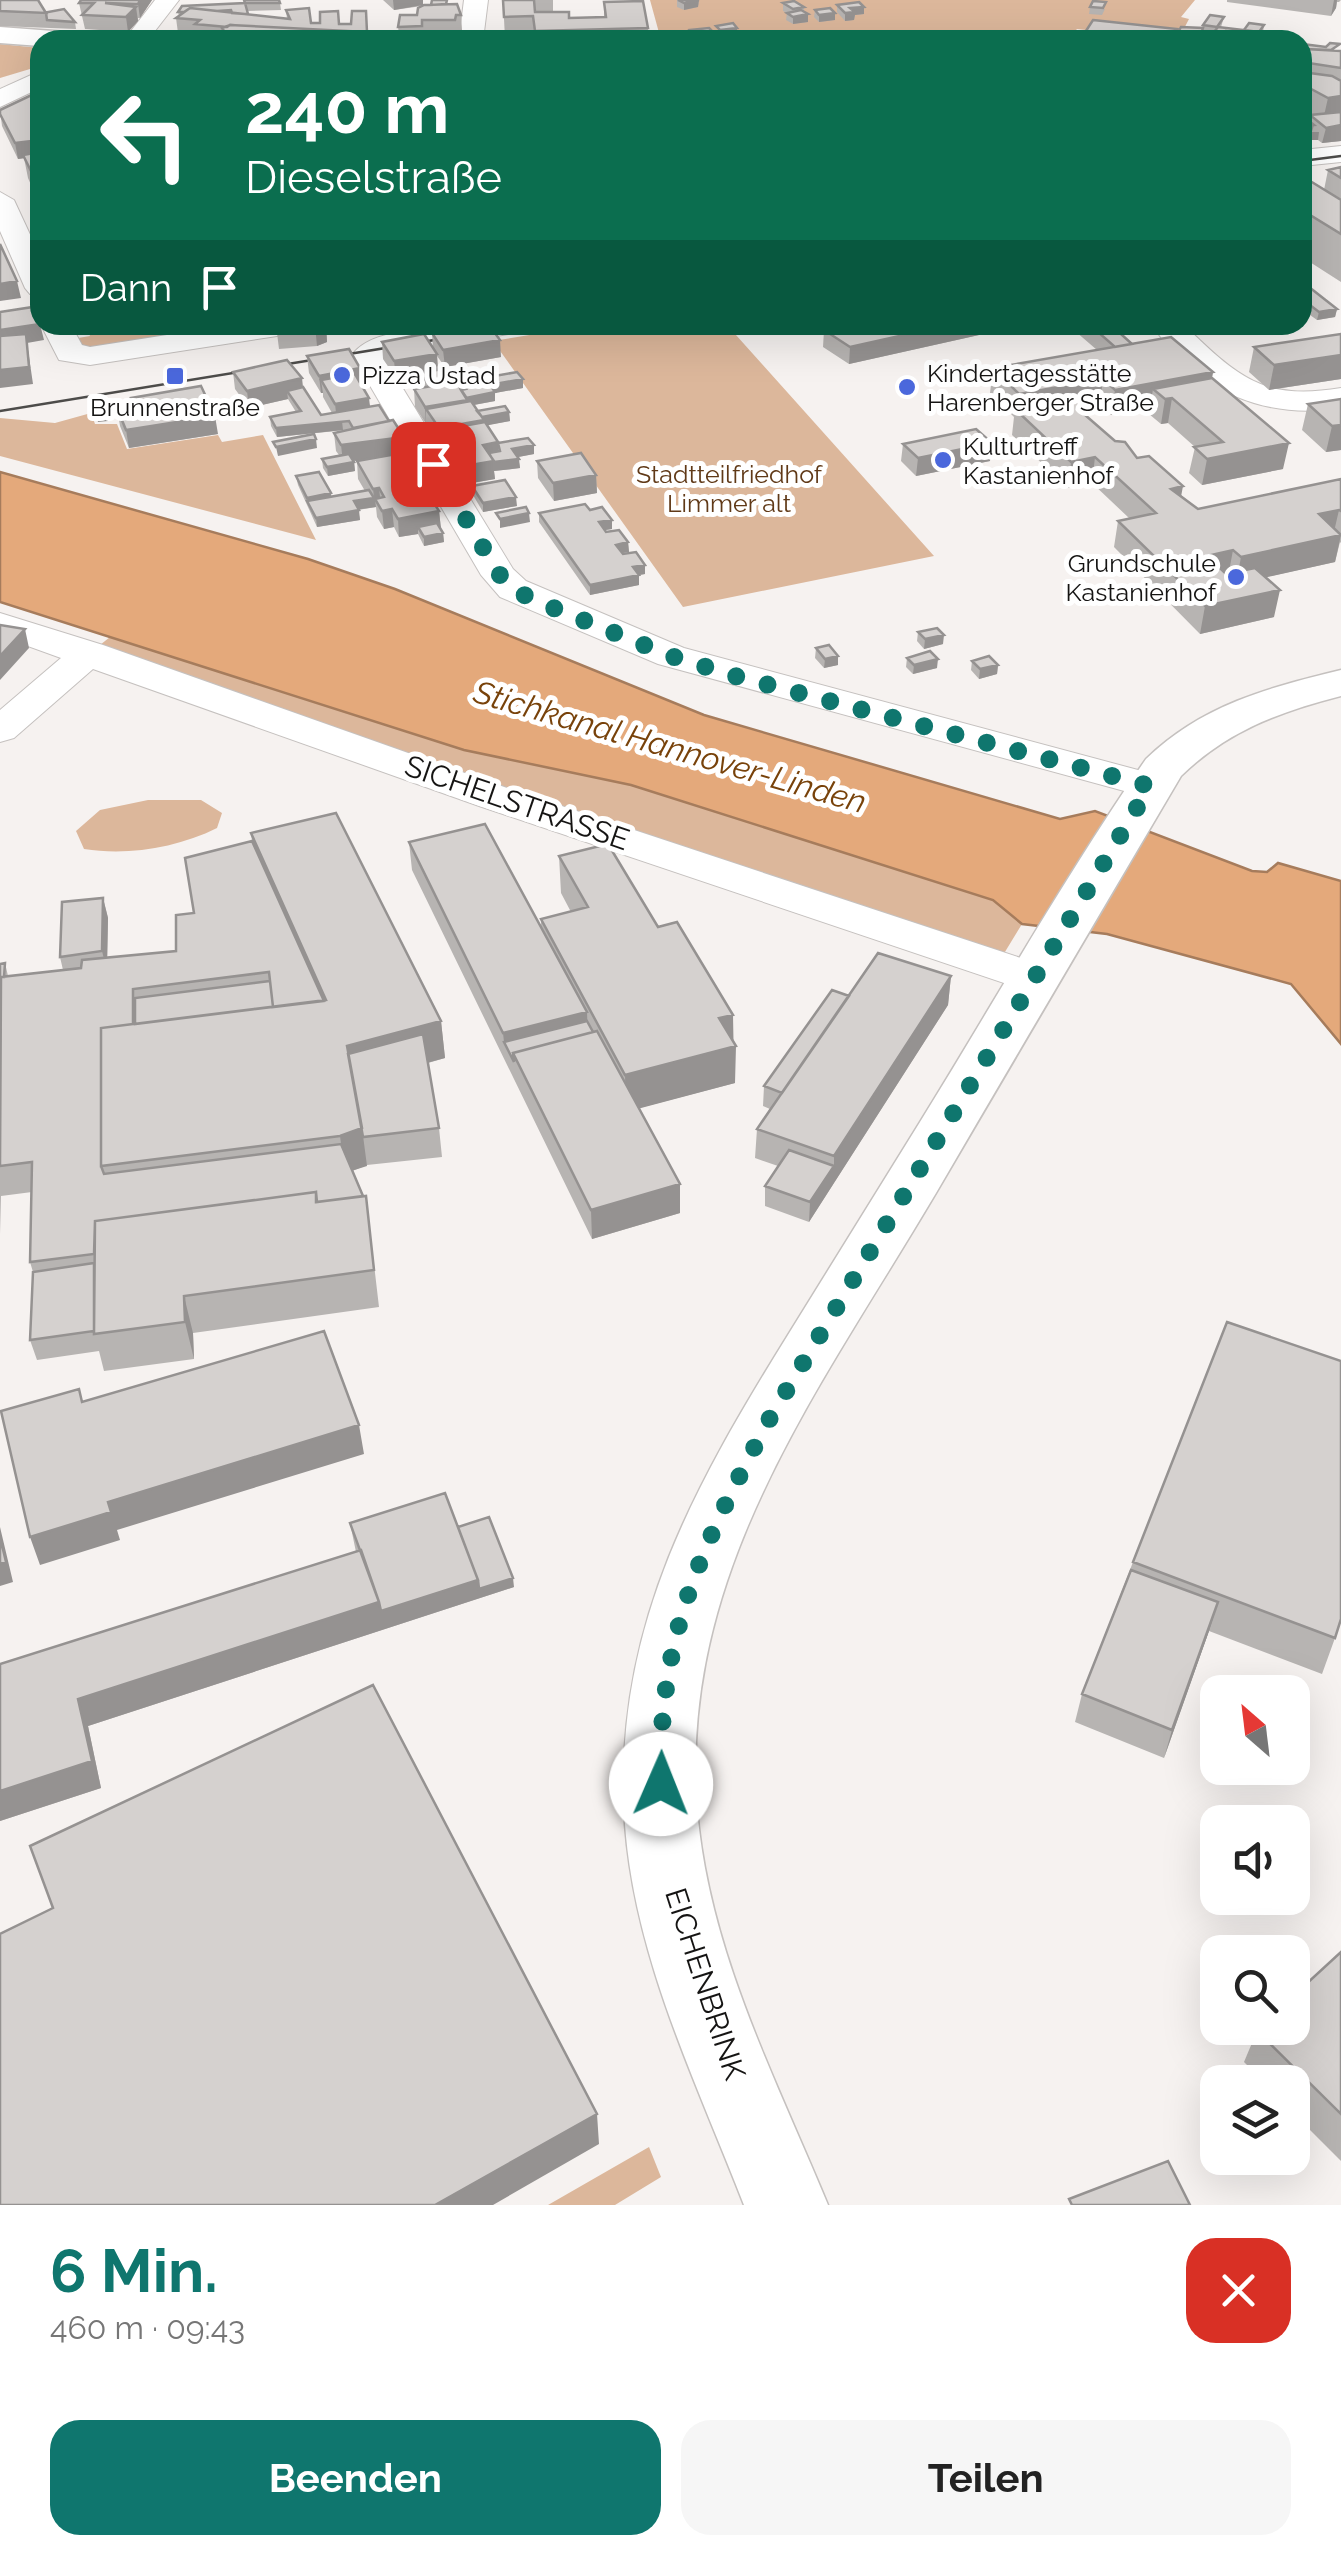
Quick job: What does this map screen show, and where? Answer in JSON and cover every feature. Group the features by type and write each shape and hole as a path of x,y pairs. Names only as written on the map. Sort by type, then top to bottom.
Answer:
{"main road":[{"path":"0,35 30,37"},
{"name":"EICHENBRINK","path":"786,2205 701,1984 670,1880 660,1751 670,1658 690,1582 724,1504 770,1418 1141,800 1190,739 1210,726 1236,713 1341,683"}],"street":[{"path":"144,30 167,0"},
{"path":"472,30 476,0"},
{"path":"0,98 30,83"},
{"path":"1312,157 1341,154"},
{"path":"0,200 30,266"},
{"path":"60,335 66,348 80,356 222,335"},
{"path":"423,335 380,340 366,355 499,574 513,589 687,661 1141,800"},
{"path":"1178,335 1238,389 1257,399 1299,405 1341,398"},
{"name":"SICHELSTRASSE","path":"0,624 493,797 1047,957"},
{"path":"0,730 90,653"}],"green space":[{"path":"650,0 1195,0 1181,17 1189,19 1183,30 658,30"},
{"path":"0,44 30,47 30,69 0,78"},
{"path":"174,335 86,348 72,339"},
{"name":"Stadtteilfriedhof Limmer alt","path":"530,335 736,335 934,556 683,607 493,341"},
{"path":"91,413 95,424 117,424 127,449 218,435 222,442 263,435 316,540 0,456 0,418 55,423"},
{"path":"110,637 464,750 631,785 993,900 1022,924 997,965 90,653"},
{"path":"148,800 201,800 222,813 217,828 169,845 134,851 84,849 76,831 100,810"},
{"path":"649,2147 661,2177 615,2205 548,2205"}],"water":[{"name":"Stichkanal Hannover-Linden","path":"0,472 308,559 395,589 704,715 1060,819 1095,811 1252,871 1267,872 1278,863 1341,881 1341,1044 1291,984 1107,934 1022,924 993,900 631,785 464,750 0,602"}],"building":[{"path":"0,0 38,0 46,13 0,11"},
{"path":"140,0 138,4 105,3 136,7 126,17 82,15 94,3 79,3"},
{"path":"244,0 279,0 280,3 245,3"},
{"path":"432,0 447,0 446,4 431,5"},
{"path":"503,0 534,0 535,12 569,12 569,18 606,17 604,2 643,1 648,28 535,30 533,16 504,17"},
{"path":"794,1 804,7 793,9 783,3"},
{"path":"1093,1 1106,2 1103,8 1090,7"},
{"path":"859,2 864,7 850,8 855,12 845,13 837,5"},
{"path":"245,3 248,14 190,8 178,12 182,6"},
{"path":"457,4 461,15 456,15 455,20 422,20 422,26 398,27 400,15 417,15 418,8 424,5"},
{"path":"190,8 290,19 286,10 309,8 311,23 320,23 320,12 338,11 339,24 351,24 352,11 366,11 367,30 227,27 176,18"},
{"path":"830,8 835,13 819,15 815,10"},
{"path":"64,9 75,22 47,20 43,13"},
{"path":"801,10 808,14 793,17 787,13"},
{"path":"1210,15 1224,17 1217,27 1203,25"},
{"path":"1093,20 1177,29 1176,30 1087,30"},
{"path":"733,23 737,28 720,30 716,26"},
{"path":"1249,23 1264,25 1260,30 1244,30"},
{"path":"230,25 328,30 223,30"},
{"path":"1330,43 1340,44 1331,50 1312,49 1312,45 1326,47"},
{"path":"1312,49 1341,51 1341,68 1312,64"},
{"path":"1312,73 1341,81 1341,96 1328,98 1312,89"},
{"path":"30,96 30,141 15,143 0,110"},
{"path":"1341,112 1341,125 1326,128 1312,115"},
{"path":"1341,167 1341,178 1328,170"},
{"path":"1312,182 1341,200 1341,234 1312,216"},
{"path":"0,244 17,281 0,284"},
{"path":"1312,289 1337,309 1319,312 1312,307"},
{"path":"30,307 30,326 0,330 0,312"},
{"path":"26,334 29,367 0,370 0,336"},
{"path":"1341,334 1341,355 1274,365 1254,347"},
{"path":"425,335 437,354 394,361 382,342"},
{"path":"433,335 496,335 500,340 443,350"},
{"path":"832,335 904,335 850,347"},
{"path":"1101,335 1122,335 1132,344 1115,347"},
{"path":"1171,337 1213,372 1115,390 1103,379 1019,394 993,368"},
{"path":"349,349 360,368 319,376 307,356"},
{"path":"287,360 302,378 247,391 233,372"},
{"path":"448,368 457,380 429,385 420,373"},
{"path":"517,372 523,379 490,385 495,392 466,398 461,390 466,389 461,382"},
{"path":"355,374 369,398 335,404 321,380"},
{"path":"1212,378 1289,443 1207,459 1194,447 1223,442 1172,398 1165,399 1153,389"},
{"path":"456,382 468,400 425,407 414,389"},
{"path":"201,386 215,416 126,430 117,408 134,405 131,398"},
{"path":"303,387 321,415 379,405 389,421 353,428 349,421 276,428 270,417 301,411 287,391"},
{"path":"1341,399 1341,425 1332,426 1308,404"},
{"path":"1077,400 1082,404 1077,408 1115,441 1125,442 1137,458 1149,456 1183,486 1171,489 1198,509 1341,479 1341,511 1319,514 1341,535 1241,557 1233,550 1207,556 1226,574 1255,568 1280,590 1205,606 1118,521 1156,513 1095,457 1071,462 1015,409"},
{"path":"471,401 484,420 439,428 426,409"},
{"path":"104,404 107,412 96,414 93,406"},
{"path":"505,406 509,412 482,417 477,411"},
{"path":"393,420 404,437 341,445 334,433"},
{"path":"485,422 498,442 483,445 494,461 465,466 441,430"},
{"path":"976,429 992,443 918,458 903,444"},
{"path":"314,434 316,439 276,447 273,442"},
{"path":"528,438 534,445 512,449 519,459 494,462 489,453 500,451 498,443"},
{"path":"402,453 439,511 398,519 392,509 382,511 375,499 384,497 379,488 373,489 357,461"},
{"path":"581,453 596,475 553,483 537,461"},
{"path":"349,454 354,462 327,467 322,459"},
{"path":"319,472 331,493 307,498 296,476"},
{"path":"505,480 516,497 483,503 472,486"},
{"path":"369,490 374,498 354,501 359,510 316,518 307,501"},
{"path":"585,504 590,510 602,507 612,520 599,522 606,532 619,530 628,542 616,545 623,554 636,552 645,565 633,567 639,575 590,585 539,513"},
{"path":"526,507 529,513 500,519 496,513"},
{"path":"437,523 443,533 424,537 418,527"},
{"path":"0,625 25,629 0,656"},
{"path":"937,628 944,635 925,639 918,632"},
{"path":"829,645 838,656 825,659 816,648"},
{"path":"930,651 938,659 914,665 907,658"},
{"path":"989,656 998,665 980,669 972,661"},
{"path":"336,813 441,1021 347,1046 362,1128 340,1136 101,1166 101,1028 326,1000 251,833"},
{"path":"485,824 587,1012 503,1033 409,842"},
{"path":"252,841 324,1001 273,1007 269,972 133,989 133,1024 101,1028 101,1166 104,1174 341,1144 363,1196 317,1202 316,1192 95,1221 94,1254 30,1262 32,1162 0,1166 1,977 81,968 82,960 176,951 176,915 194,913 185,858"},
{"path":"608,844 658,927 677,922 733,1015 719,1018 736,1046 625,1075 541,919 588,907 559,856"},
{"path":"103,898 102,951 60,957 62,902"},
{"path":"878,953 951,976 834,1156 757,1129"},
{"path":"5,963 1,977 0,999 0,964"},
{"path":"270,981 273,1007 135,1024 135,998"},
{"path":"832,990 849,996 782,1093 764,1086"},
{"path":"587,1021 593,1032 513,1053 514,1062 504,1042"},
{"path":"597,1031 680,1184 591,1210 513,1053"},
{"path":"423,1034 439,1128 363,1137 348,1054"},
{"path":"789,1150 834,1166 810,1202 765,1186"},
{"path":"316,1192 316,1202 366,1196 374,1270 184,1296 185,1322 94,1334 95,1221"},
{"path":"94,1263 94,1331 30,1340 33,1272"},
{"path":"1227,1322 1341,1361 1341,1619 1335,1638 1133,1562"},
{"path":"324,1331 359,1425 108,1502 111,1512 30,1537 1,1411 79,1389 82,1402"},
{"path":"445,1493 478,1580 381,1611 350,1523"},
{"path":"489,1517 513,1578 479,1589 458,1527"},
{"path":"0,1537 6,1562 0,1564"},
{"path":"361,1550 379,1602 78,1699 92,1761 0,1791 0,1664"},
{"path":"1131,1570 1218,1602 1172,1730 1082,1694"},
{"path":"373,1685 597,2114 435,2205 0,2205 0,1934 53,1908 30,1846"},
{"path":"1341,1952 1341,2114 1310,2083 1310,2065 1291,2065 1271,2045 1310,2045 1310,1980"},
{"path":"1168,2161 1190,2205 1072,2205 1069,2199"}],"tram line":[{"path":"1312,160 1341,156"},
{"path":"0,411 465,335"}],"place":[{"name":"Pizza Ustad","path":"342,375"},
{"name":"Brunnenstraße","path":"175,376"},
{"name":"Kindertagesstätte Harenberger Straße","path":"907,387"},
{"name":"Kulturtreff Kastanienhof","path":"943,460"},
{"name":"Grundschule Kastanienhof","path":"1236,577"}],"route":[{"path":"433,464 499,574 513,589 534,600 671,656 735,676 1150,786 770,1418 724,1504 690,1582 670,1658 660,1751 661,1784"}]}
